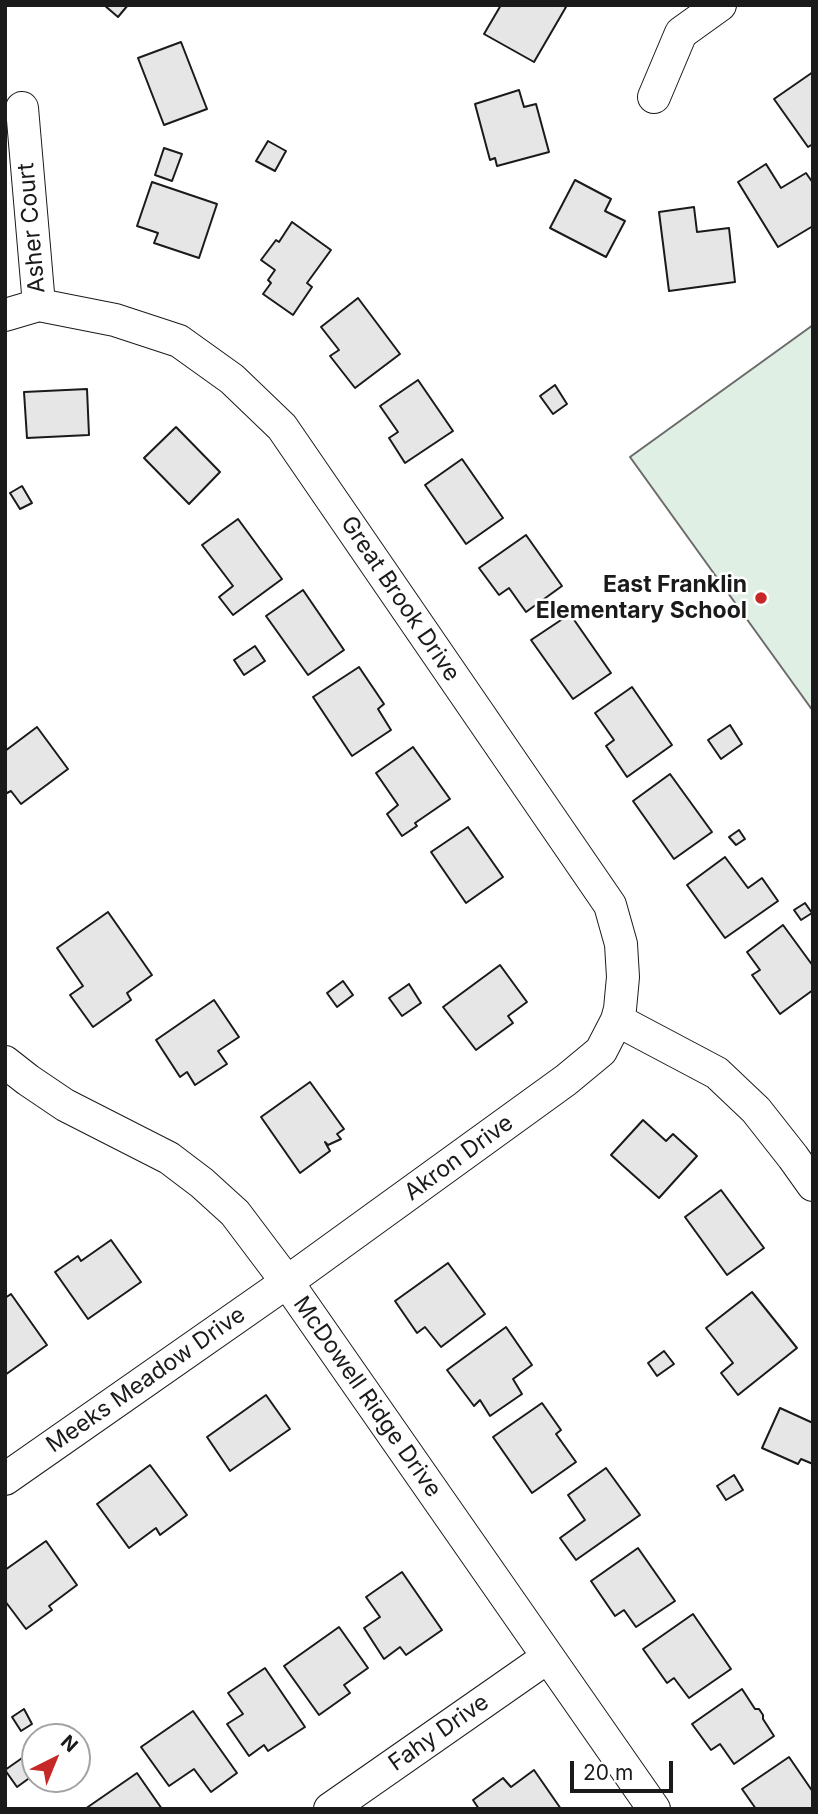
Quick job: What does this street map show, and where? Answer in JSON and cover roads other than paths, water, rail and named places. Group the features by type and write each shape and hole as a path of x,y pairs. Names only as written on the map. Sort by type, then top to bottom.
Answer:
{"street":[{"path":"654,97 681,33 720,5"},
{"name":"Asher Court","path":"22,108 38,305"},
{"path":"5,315 38,305"},
{"name":"Great Brook Drive","path":"38,305 115,320 179,341 232,379 282,427 610,905 621,944 623,977 617,1020"},
{"path":"617,1020 717,1073 756,1110 813,1185"},
{"name":"Akron Drive","path":"287,1282 566,1080 601,1051 617,1020"},
{"name":"McDowell Ridge Drive","path":"5,1062 65,1105 169,1157 235,1213 287,1282 654,1809"},
{"name":"Meeks Meadow Drive","path":"5,1479 287,1282"},
{"name":"Fahy Drive","path":"330,1809 548,1657"}],"place":[{"name":"East Franklin Elementary School","path":"761,598"}]}
